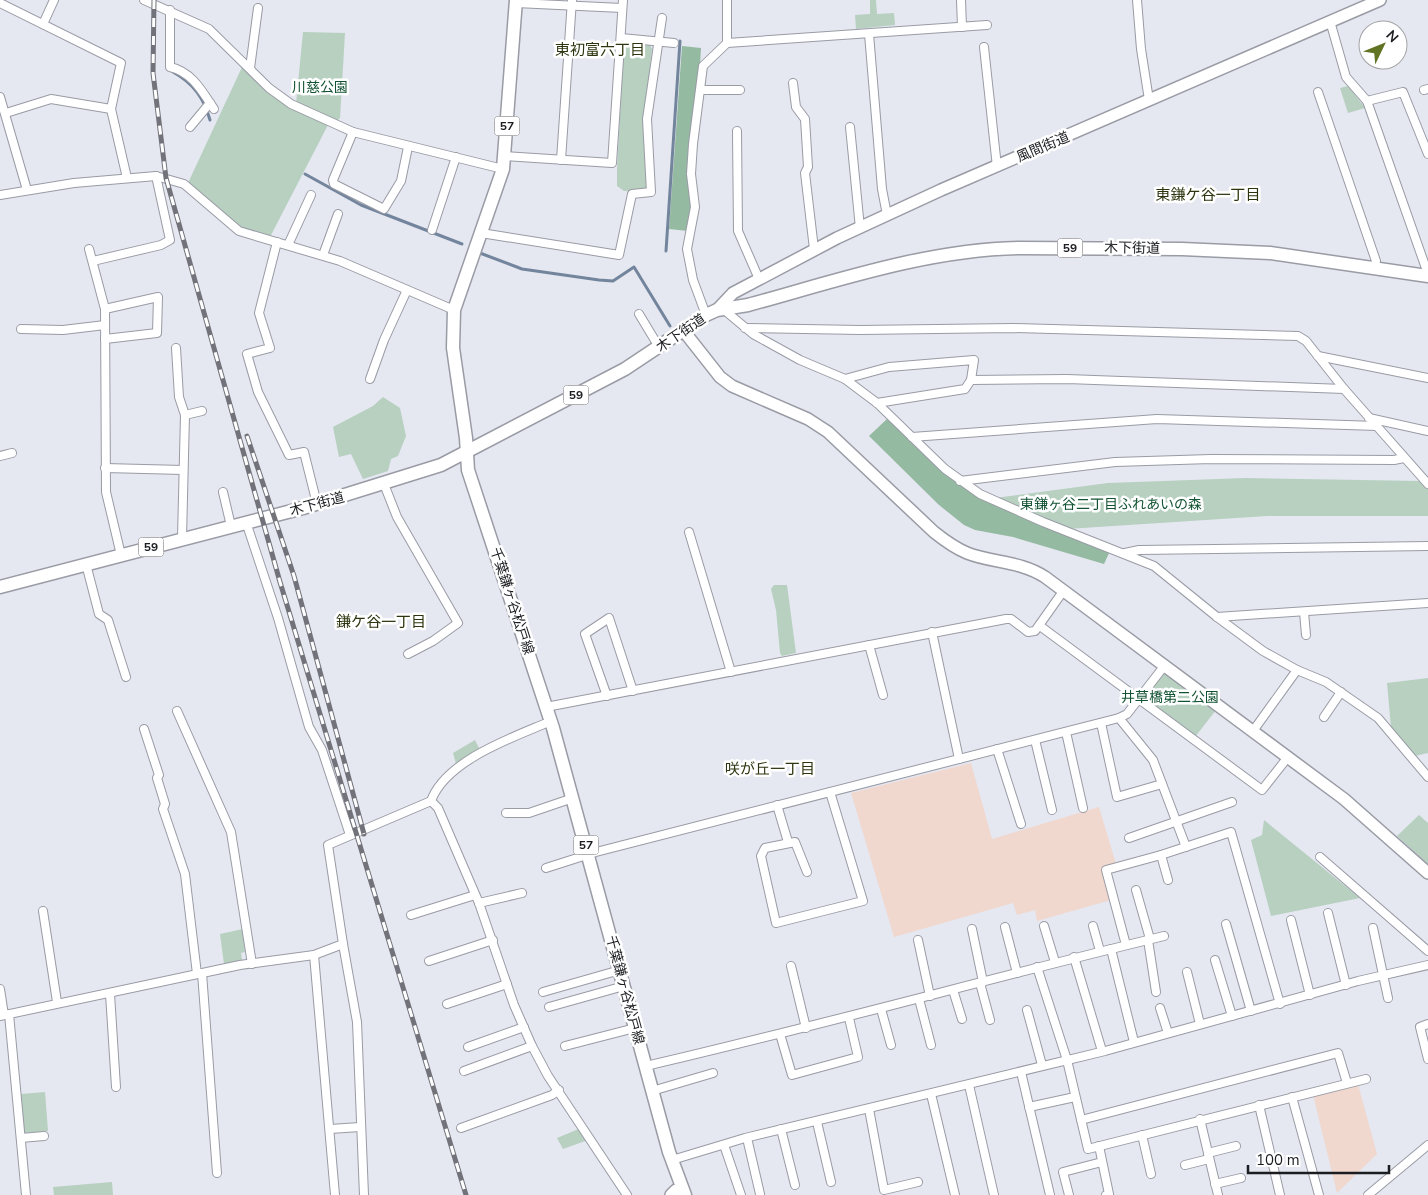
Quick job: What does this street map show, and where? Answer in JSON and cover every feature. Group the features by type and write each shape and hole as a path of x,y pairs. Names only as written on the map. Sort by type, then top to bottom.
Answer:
{"main road":[{"name":"千葉鎌ヶ谷松戸線","path":"516,2 503,169 454,310 453,348 466,438 468,470 546,707 573,798 672,1160 677,1193"},
{"name":"木下街道","path":"0,587 317,504 446,463 625,369 715,311 946,253 985,248 1102,248 1238,252 1277,254 1428,275"}],"street":[{"path":"43,24 54,0"},
{"path":"144,0 209,29 268,88 290,104 353,132 503,169"},
{"path":"727,0 728,43"},
{"path":"961,0 962,27"},
{"path":"1137,0 1141,49 1150,100"},
{"name":"風間街道","path":"715,311 733,293 814,250 887,215 1380,0"},
{"path":"504,156 612,163 622,4 516,2"},
{"path":"561,160 572,2"},
{"path":"0,3 122,63 111,109 127,178"},
{"path":"250,68 258,8"},
{"path":"170,10 170,68 178,69 193,80 212,106 190,127"},
{"path":"480,233 619,256 632,194 651,192 647,119 662,18"},
{"path":"1330,21 1346,77 1367,101 1428,275"},
{"path":"987,25 728,43 703,66 691,174 695,207 687,249 693,280 715,311 800,360 845,379 877,403 960,481 980,494 1043,522 1154,566 1217,617 1264,651 1341,692 1378,718 1428,777"},
{"path":"869,34 882,189 887,215"},
{"path":"621,38 657,43 674,43"},
{"path":"984,47 998,167"},
{"path":"793,83 796,107 805,119 808,167 805,173 814,250"},
{"path":"701,90 740,90"},
{"path":"1318,92 1376,261 1374,268"},
{"path":"1367,101 1403,92 1428,154"},
{"path":"0,97 27,190"},
{"path":"6,113 51,99 111,109"},
{"path":"850,127 860,228"},
{"path":"737,131 738,231 759,279"},
{"path":"353,132 333,180 334,184 384,209 401,181 408,147"},
{"path":"432,230 456,157"},
{"path":"93,261 161,245 170,240 156,176"},
{"path":"0,195 74,182 156,176 184,184 239,231 322,255 454,310"},
{"path":"288,245 310,195"},
{"path":"322,255 338,214"},
{"path":"277,242 259,313 270,348 248,354 258,392 289,455 304,452 317,504"},
{"path":"88,248 93,261 104,309 106,339 106,492 121,555"},
{"path":"370,379 384,340 407,290"},
{"path":"104,309 158,297 157,333 106,339"},
{"path":"639,314 659,348"},
{"path":"21,329 63,330 105,325"},
{"path":"745,328 860,330 1012,328 1298,336 1306,340 1344,389 1428,484"},
{"path":"684,330 720,377 732,386 808,419 828,432 934,532 952,546 968,554 1037,572 1064,590 1359,811 1428,873"},
{"path":"176,348 181,404 185,416 182,538"},
{"path":"1318,356 1428,378"},
{"path":"845,379 889,367 974,360 971,380 965,389 877,403"},
{"path":"971,380 1067,379 1344,389"},
{"path":"172,404 181,404"},
{"path":"185,416 202,411"},
{"path":"1369,418 1428,431"},
{"path":"912,437 1157,419 1376,426"},
{"path":"0,456 12,453"},
{"path":"960,481 1115,462 1211,459 1394,460 1404,458"},
{"path":"105,468 183,470"},
{"path":"384,484 397,517 458,623 433,641 408,654"},
{"path":"223,492 231,526"},
{"path":"246,522 278,618 309,727 322,750 350,835"},
{"path":"689,532 731,672"},
{"path":"1125,553 1139,550 1428,546"},
{"path":"86,564 99,614 108,620 126,677"},
{"path":"546,707 1006,619 1010,619 1028,632 1035,631 1064,590"},
{"path":"1217,617 1428,603"},
{"path":"1304,612 1306,635"},
{"path":"607,696 585,634 609,618 633,691"},
{"path":"1040,626 1262,790 1288,757"},
{"path":"932,632 959,759"},
{"path":"869,645 883,694"},
{"path":"546,868 588,854 1119,718 1126,714 1165,665"},
{"path":"1253,731 1297,670"},
{"path":"1324,716 1341,692"},
{"path":"177,711 232,832 252,964"},
{"path":"1119,718 1153,760 1186,847"},
{"path":"1101,723 1117,797 1162,784"},
{"path":"364,1195 357,1022 328,845 431,801 436,788 454,771 503,741 544,724"},
{"path":"144,729 159,775 157,778 165,804 163,809 185,874 200,974 217,1173"},
{"path":"1066,732 1083,808"},
{"path":"1035,740 1052,810"},
{"path":"998,749 1020,824"},
{"path":"807,872 798,843 788,842 766,848 761,856 776,923 862,900 830,792"},
{"path":"506,813 529,813 573,798"},
{"path":"431,801 438,808 479,902 507,984 532,1046 548,1076 627,1195"},
{"path":"1128,838 1232,802"},
{"path":"778,805 788,842"},
{"path":"1126,945 1106,870 1231,832 1280,1004"},
{"path":"1160,855 1168,880"},
{"path":"1320,857 1428,951"},
{"path":"1136,890 1149,940 1156,992"},
{"path":"479,902 522,893"},
{"path":"411,915 475,895"},
{"path":"43,911 57,1002"},
{"path":"1328,913 1346,985"},
{"path":"1291,920 1310,995"},
{"path":"1226,924 1251,1011"},
{"path":"1044,926 1055,962"},
{"path":"1093,926 1100,951"},
{"path":"1005,927 1017,973"},
{"path":"1373,928 1388,998"},
{"path":"972,929 990,1020"},
{"path":"646,1066 849,1018 1074,957 1164,936"},
{"path":"429,961 493,940"},
{"path":"918,940 930,996"},
{"path":"4,1015 57,1002 110,994 200,974 314,954 343,944"},
{"path":"1111,949 1134,1042"},
{"path":"314,954 335,1195"},
{"path":"1074,957 1102,1051"},
{"path":"1215,960 1232,1016"},
{"path":"672,1160 781,1129 1022,1072 1042,1065 1428,965"},
{"path":"791,966 806,1028"},
{"path":"1037,967 1067,1060 1088,1149 1200,1119 1366,1079"},
{"path":"542,992 620,970"},
{"path":"1187,972 1200,1024"},
{"path":"447,1004 507,984"},
{"path":"549,1007 624,986"},
{"path":"0,989 21,1138 26,1195"},
{"path":"953,990 962,1019"},
{"path":"110,994 116,1086"},
{"path":"918,999 931,1045"},
{"path":"1160,1008 1168,1033"},
{"path":"881,1009 891,1045"},
{"path":"1027,1010 1042,1065"},
{"path":"780,1034 792,1075 858,1057 849,1018"},
{"path":"1428,1024 1420,1027 1428,1060"},
{"path":"468,1047 524,1027"},
{"path":"565,1046 635,1028"},
{"path":"464,1071 532,1046"},
{"path":"1081,1120 1338,1053 1347,1084"},
{"path":"1022,1072 1050,1195"},
{"path":"652,1091 713,1073"},
{"path":"969,1085 994,1195"},
{"path":"462,1128 552,1095 559,1090"},
{"path":"931,1094 955,1195"},
{"path":"1030,1107 1075,1097"},
{"path":"1292,1097 1319,1195"},
{"path":"1259,1105 1280,1195"},
{"path":"869,1109 884,1190 918,1182"},
{"path":"1200,1119 1218,1195"},
{"path":"816,1122 831,1182"},
{"path":"330,1129 360,1127"},
{"path":"781,1129 795,1185"},
{"path":"1142,1135 1151,1174"},
{"path":"21,1138 44,1136"},
{"path":"747,1138 760,1194"},
{"path":"724,1145 741,1195"},
{"path":"1368,1195 1428,1145"},
{"path":"1099,1146 1109,1194 1106,1195"},
{"path":"1185,1165 1236,1146"},
{"path":"1069,1195 1063,1172 1102,1162"},
{"path":"1215,1184 1241,1178"}],"shaded area":[{"path":"971,763 992,839 1099,807 1116,864 1103,869 1111,900 1037,921 1035,910 1017,915 1013,903 894,937 851,793"},
{"path":"1358,1084 1377,1154 1337,1193 1313,1095"}],"green space":[{"path":"870,0 876,0 877,14 894,13 895,25 856,29 855,15 870,14"},
{"name":"川慈公園","path":"303,32 345,33 340,118 337,121 296,104"},
{"path":"628,44 650,45 652,49 644,119 649,187 646,190 624,191 617,186 624,46"},
{"path":"682,46 701,48 692,203 688,231 669,229"},
{"path":"243,65 261,84 329,123 270,237 242,228 188,183"},
{"path":"1348,86 1365,108 1348,113 1340,88"},
{"path":"383,397 400,408 406,436 398,456 391,459 388,471 363,479 351,454 339,457 333,427 373,406"},
{"path":"888,418 963,486 1110,551 1104,564 1013,537 975,530 964,525 939,505 869,436"},
{"name":"東鎌ヶ谷二丁目ふれあいの森","path":"1246,478 1421,481 1428,489 1428,516 1267,516 1067,529 995,498 1108,483"},
{"path":"774,585 787,585 796,653 782,656 780,653 776,610 771,589"},
{"name":"井草橋第二公園","path":"1167,672 1216,710 1195,737 1145,700 1145,697 1162,673"},
{"path":"1428,678 1428,753 1415,756 1391,727 1387,683"},
{"path":"475,740 480,750 456,764 453,753"},
{"path":"1419,815 1428,823 1428,864 1397,836"},
{"path":"1264,820 1360,898 1271,916 1251,840 1262,835"},
{"path":"243,929 245,952 241,953 242,960 224,964 220,934"},
{"path":"45,1092 48,1131 24,1133 21,1094"},
{"path":"581,1128 588,1140 563,1149 557,1138"},
{"path":"112,1182 113,1195 54,1195 53,1187"}],"waterway":[{"path":"666,251 680,41"},
{"path":"173,72 197,92 210,120"},
{"path":"305,174 361,205 462,244"},
{"path":"480,253 522,269 599,280 613,281 634,267 670,326"}],"railway":[{"path":"154,0 153,73 166,178 280,582 466,1195"},
{"path":"247,436 294,576 364,834"}],"district":[{"name":"東初富六丁目","path":"600,50"},
{"name":"東鎌ケ谷一丁目","path":"1208,195"},
{"name":"鎌ケ谷一丁目","path":"381,622"},
{"name":"咲が丘一丁目","path":"770,769"}]}
